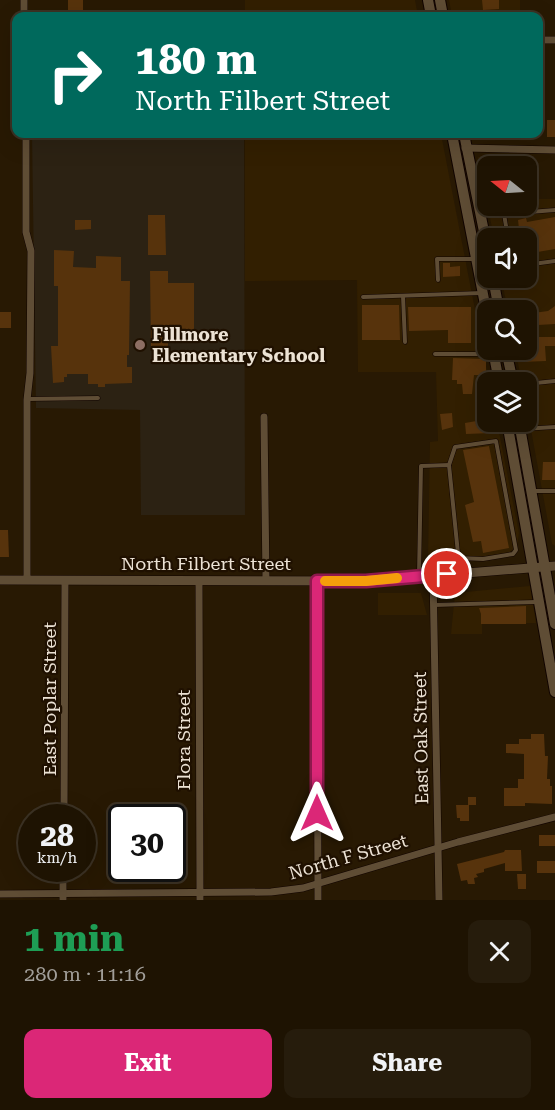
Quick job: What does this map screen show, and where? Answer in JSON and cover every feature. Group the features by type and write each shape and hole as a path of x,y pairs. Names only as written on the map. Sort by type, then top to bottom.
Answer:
{"main road":[{"path":"453,138 484,300"},
{"path":"465,138 483,228"},
{"path":"509,432 545,567 555,692"},
{"path":"521,432 532,491 533,529"},
{"path":"549,601 555,624"}],"street":[{"path":"26,138 26,232 31,251 30,373 27,399 27,580"},
{"path":"455,148 555,150"},
{"path":"264,417 266,581"},
{"name":"North Filbert Street","path":"0,580 366,581 545,567"},
{"name":"East Oak Street","path":"434,575 438,900"},
{"name":"East Poplar Street","path":"64,804 65,580"},
{"name":"Flora Street","path":"199,581 200,896"},
{"path":"317,581 318,900"},
{"name":"North F Street","path":"0,894 63,897 200,896 303,888 438,847 541,819 555,818"}],"lane":[{"path":"506,228 504,214 555,210"},
{"path":"438,280 437,260 476,258"},
{"path":"537,263 555,261"},
{"path":"363,297 482,293"},
{"path":"403,296 405,342"},
{"path":"435,354 477,353"},
{"path":"537,383 555,381"},
{"path":"27,399 98,398"},
{"path":"537,426 555,427"},
{"path":"459,558 483,559 513,554 516,550 496,441 455,447 449,465 460,574"},
{"path":"498,448 523,444"},
{"path":"419,576 421,466 449,465"},
{"path":"532,491 555,491"},
{"path":"513,532 533,529"},
{"path":"434,605 549,601"}],"shaded area":[{"path":"245,0 415,0 417,12 245,12"},
{"path":"449,0 520,0 520,12 451,12"},
{"name":"Fillmore Elementary School","path":"32,138 244,138 245,515 141,515 140,410 36,408"},
{"path":"245,138 442,138 477,320 477,360 485,360 487,372 477,372 477,432 499,432 519,533 517,546 504,556 428,561 430,442 438,441 436,372 358,372 357,280 245,281"},
{"path":"537,199 555,199 555,546 552,544 531,432 537,432 537,372 520,372 517,360 537,360 537,300 506,300 503,288 537,288 537,228 492,228 490,216 537,216"},
{"path":"530,586 536,623 482,624 482,634 451,634 455,593"},
{"path":"378,593 421,593 427,615 378,615"}],"building":[{"path":"68,0 83,0 83,12 68,12"},
{"path":"482,0 499,0 499,9 483,10"},
{"path":"547,120 555,120 555,137 547,137"},
{"path":"148,215 165,215 166,255 148,255"},
{"path":"555,217 555,249 537,252 537,228 519,228 518,220 526,218 527,222"},
{"path":"75,220 91,220 91,229 75,230"},
{"path":"54,250 74,251 73,267 96,268 96,256 121,257 121,281 130,281 127,367 132,367 132,383 105,384 105,387 98,387 98,384 88,384 88,374 67,374 64,382 53,383 51,346 58,346 58,286 54,286"},
{"path":"443,263 450,263 450,267 460,266 460,276 443,277"},
{"path":"150,271 168,271 168,283 194,283 194,343 168,343 168,346 151,346"},
{"path":"362,305 399,305 400,340 362,340"},
{"path":"555,306 555,324 538,325 539,337 555,337 555,346 545,346 546,361 522,362 522,360 537,360 537,312 548,311"},
{"path":"408,307 471,307 471,343 448,343 448,330 409,331"},
{"path":"0,312 11,312 11,328 0,328"},
{"path":"453,358 486,360 486,372 477,372 477,375 474,375 472,394 463,394 462,384 457,384 457,380 452,380"},
{"path":"452,413 453,427 442,430 440,414"},
{"path":"477,421 477,432 492,433 466,434 465,423"},
{"path":"489,446 509,548 483,553 481,541 473,542 465,505 474,502 463,450"},
{"path":"543,462 555,462 555,480 542,480"},
{"path":"0,530 8,530 9,557 0,557"},
{"path":"526,606 526,624 481,624 479,608"},
{"path":"531,734 544,734 545,756 548,756 547,779 550,779 550,786 552,786 552,804 525,803 525,806 504,806 504,788 518,788 518,779 524,779 524,754 506,753 506,744 519,744 519,739 531,739"},
{"path":"468,797 476,797 476,805 469,805 469,821 460,821 460,818 457,818 456,805 468,805"},
{"path":"539,835 555,835 555,846 539,846"},
{"path":"505,850 521,850 522,871 505,871 505,863 484,869 484,872 476,874 478,877 474,878 475,884 468,884 467,880 461,881 457,864"},
{"path":"537,861 555,861 555,873 537,873"},
{"path":"517,874 526,874 526,889 518,889"}],"slow traffic":[{"path":"325,581 397,578"}],"place":[{"name":"Fillmore Elementary School","path":"140,345"}],"route":[{"path":"317,813 317,581 366,581 447,574"}]}
